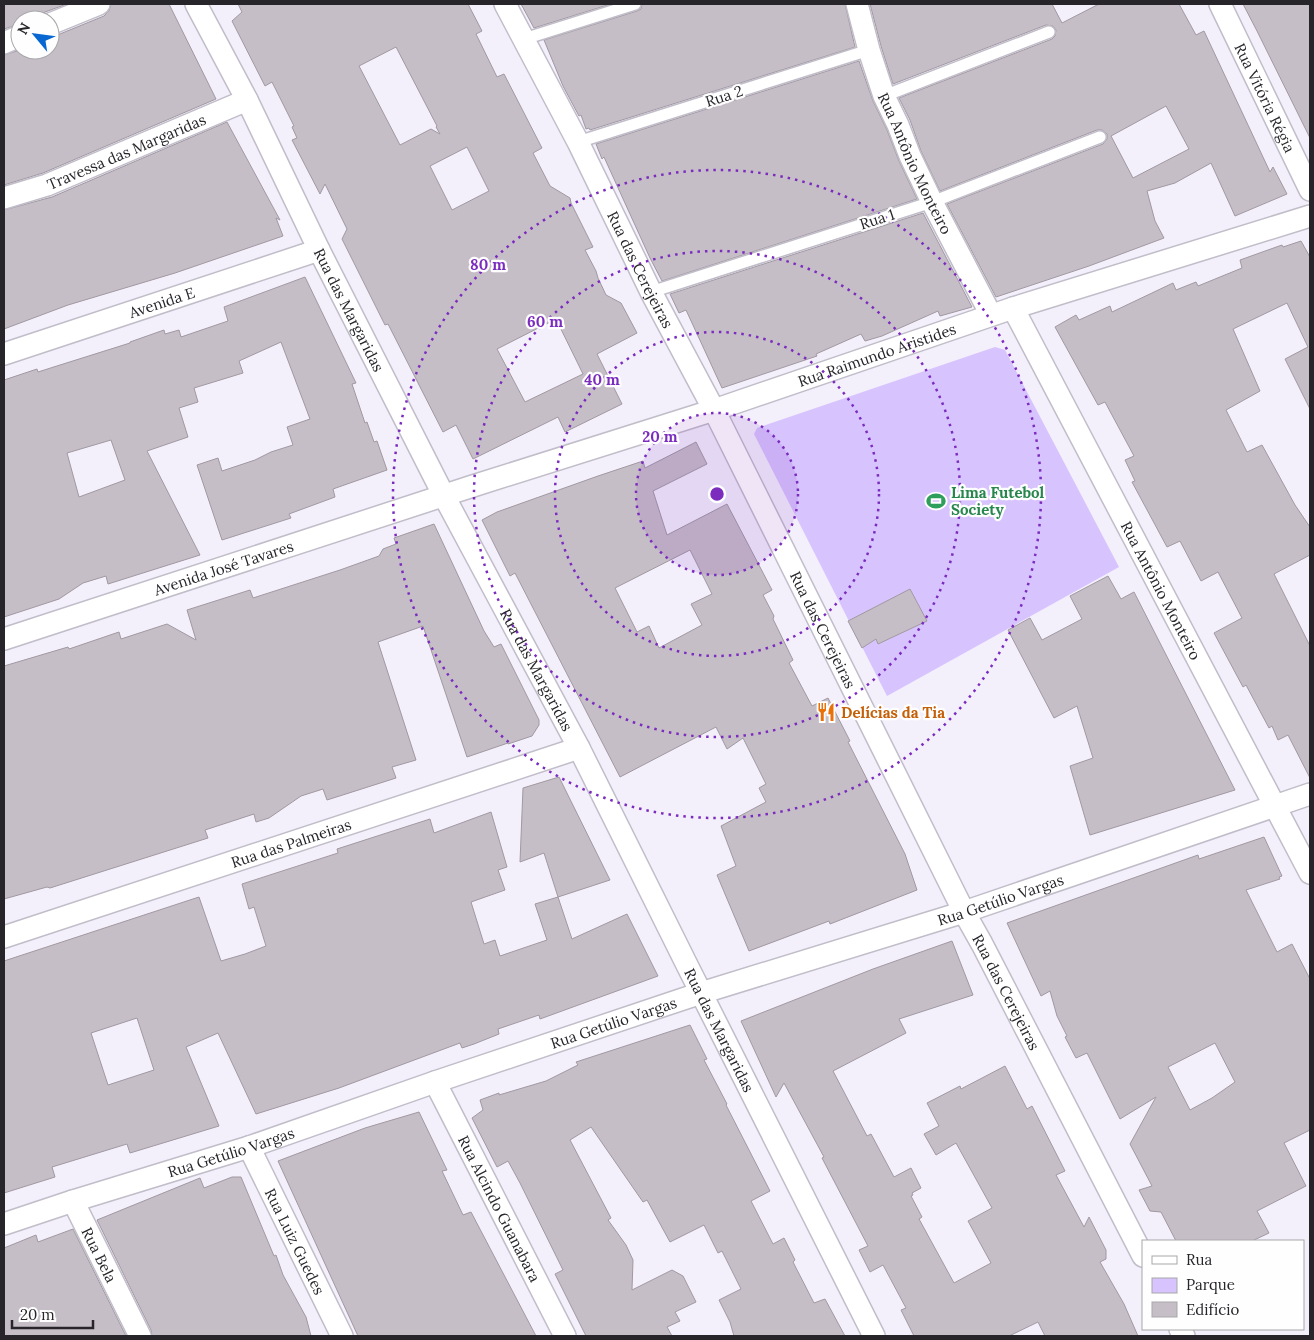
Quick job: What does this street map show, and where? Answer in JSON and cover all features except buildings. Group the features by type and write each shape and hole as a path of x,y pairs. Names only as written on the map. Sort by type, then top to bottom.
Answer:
{"street":[{"path":"60,20 99,4"},
{"name":"Rua das Margaridas","path":"196,4 247,100 319,250 444,496 579,748 874,1336"},
{"name":"Rua das Cerejeiras","path":"505,4 578,142 651,292 714,410 964,912 1142,1254"},
{"name":"Rua Antônio Monteiro","path":"858,4 869,50 884,96 932,202 991,315"},
{"name":"Rua Vitória Régia","path":"1220,4 1310,190"},
{"name":"Travessa das Margaridas","path":"4,198 47,185 247,100"},
{"name":"Rua Raimundo Aristides","path":"444,496 714,410 1012,308 1310,216"},
{"name":"Avenida E","path":"4,354 319,250"},
{"name":"Rua Antônio Monteiro","path":"1012,308 1310,873"},
{"name":"Avenida José Tavares","path":"4,639 444,496"},
{"name":"Rua das Palmeiras","path":"4,937 579,748"},
{"name":"Rua Getúlio Vargas","path":"4,1224 249,1147 435,1082 701,993 964,912 1310,794"},
{"name":"Rua Alcindo Guanabara","path":"435,1082 565,1336"},
{"name":"Rua Luiz Guedes","path":"249,1147 342,1336"},
{"name":"Rua Bela","path":"73,1201 140,1336"}],"lane":[{"path":"524,39 635,4"},
{"path":"884,96 1050,32"},
{"name":"Rua 2","path":"578,142 869,50"},
{"name":"Rua 1","path":"651,292 932,202 1100,137"}],"green space":[{"name":"Lima Futebol Society","path":"995,347 1005,350 1119,567 887,696 754,434 757,428"}],"place":[{"name":"Lima Futebol Society","path":"936,501"},
{"name":"Delícias da Tia","path":"826,712"}]}
